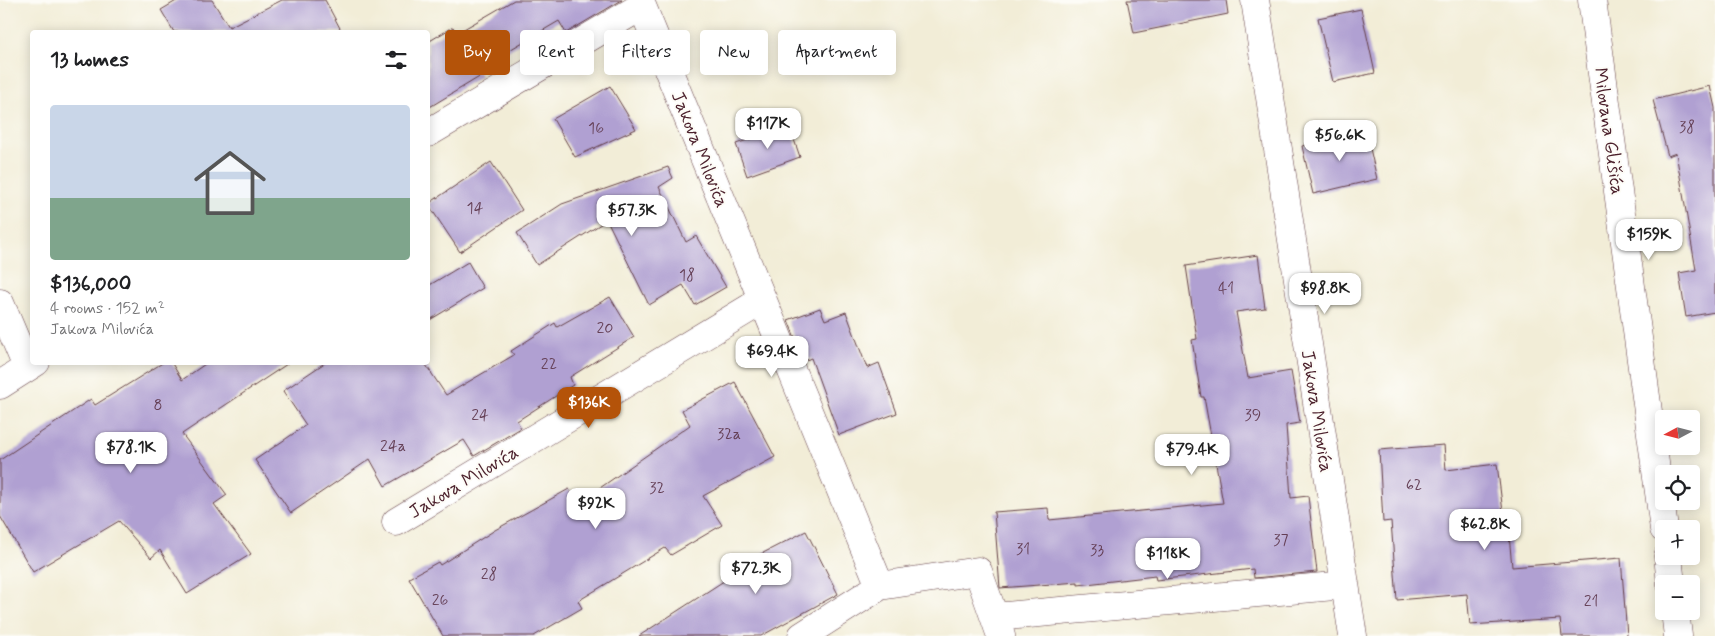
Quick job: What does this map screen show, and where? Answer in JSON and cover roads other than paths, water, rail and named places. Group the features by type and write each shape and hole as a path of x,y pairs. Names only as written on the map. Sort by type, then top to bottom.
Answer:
{"street":[{"name":"Jakova Milovića","path":"1254,0 1353,636"},
{"name":"Milovana Glišića","path":"1592,0 1663,520"},
{"name":"Jakova Milovića","path":"430,132 642,6 880,586"},
{"name":"Jakova Milovića","path":"396,522 763,300"},
{"path":"0,303 30,361"},
{"path":"0,385 32,365"},
{"path":"802,636 880,586 978,571 998,627 1345,585"},
{"path":"1676,620 1678,636"}]}
